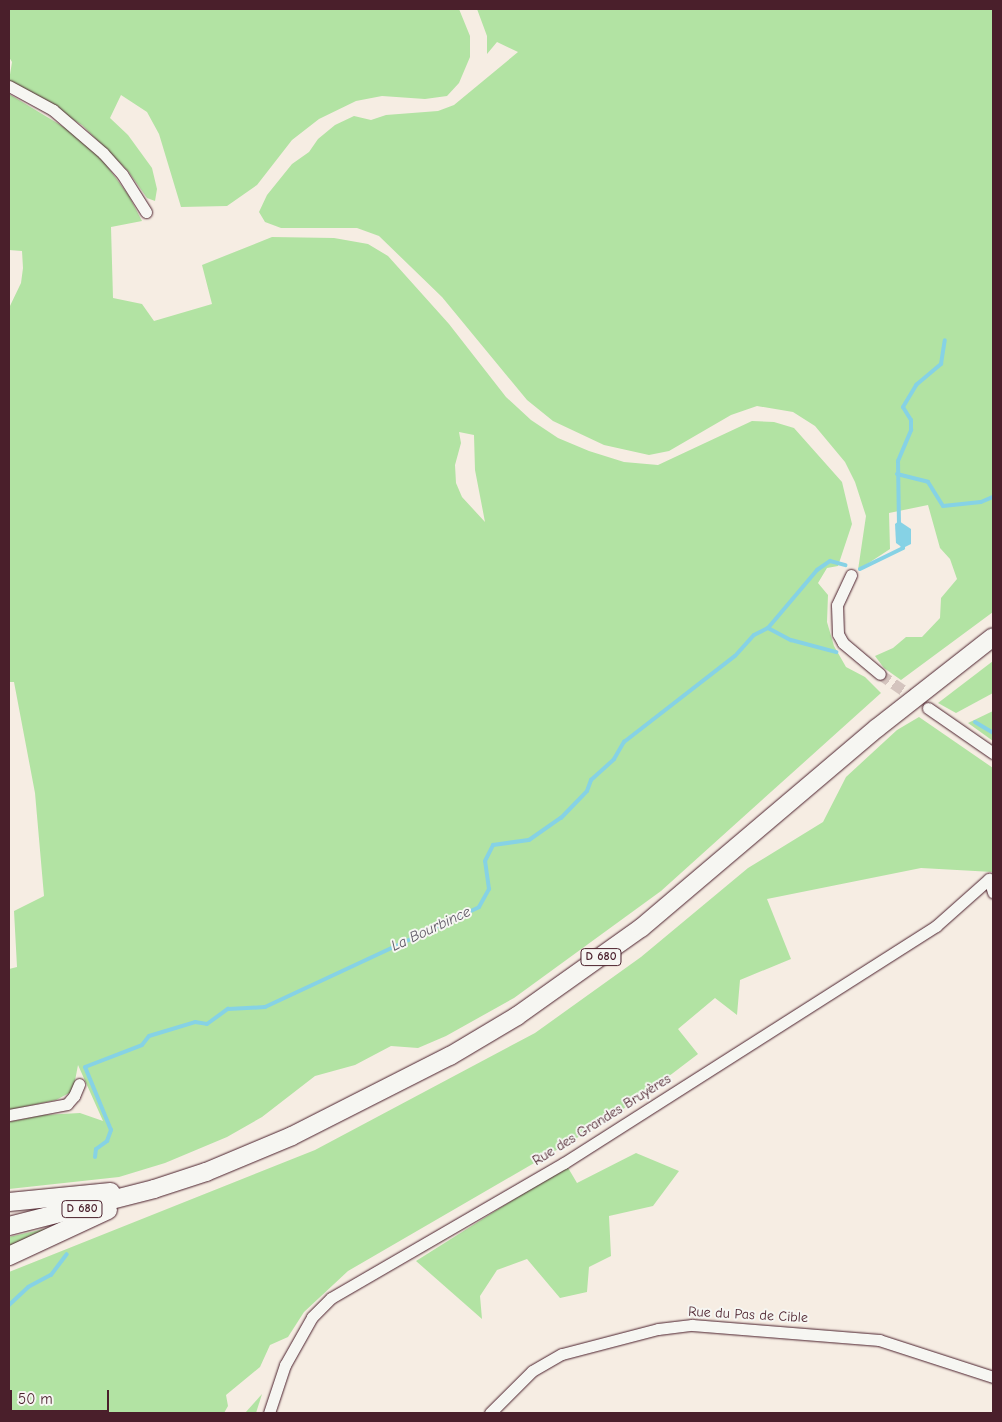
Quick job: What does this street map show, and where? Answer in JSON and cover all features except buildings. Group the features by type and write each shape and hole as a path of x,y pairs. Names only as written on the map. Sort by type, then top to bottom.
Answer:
{"main road":[{"name":"D 680","path":"9,1226 154,1189 292,1136 450,1056 517,1016 640,928 876,728 993,637"},
{"path":"9,1202 154,1189"},
{"path":"9,1256 154,1189"}],"street":[{"path":"9,86 52,110 103,153 122,174 146,212"},
{"path":"851,575 837,605 838,634 843,644 880,674"},
{"path":"928,708 993,753"},
{"path":"991,879 993,892"},
{"name":"Rue des Grandes Bruyères","path":"269,1413 285,1365 312,1317 331,1298 564,1163 936,926 991,879"},
{"path":"9,1115 66,1104 74,1096 79,1084"},
{"name":"Rue du Pas de Cible","path":"490,1413 532,1371 562,1354 658,1329 692,1325 880,1340 993,1377"}],"green space":[{"path":"9,9 459,9 470,36 470,57 459,83 447,96 425,99 382,96 356,101 319,119 292,140 257,185 227,206 181,207 159,134 147,112 121,95 110,118 128,135 152,168 157,189 155,201 147,198 128,171 82,125 9,81 12,62 9,57"},
{"path":"477,9 993,9 993,612 901,680 884,668 875,656 893,648 906,637 922,637 940,618 941,598 957,579 950,559 940,548 928,505 889,513 890,549 858,570 866,516 855,482 845,462 815,426 793,412 757,406 731,415 669,451 649,455 604,445 553,421 527,400 442,297 379,236 357,228 281,228 265,222 259,212 267,195 292,164 309,152 318,139 335,125 354,116 371,120 386,115 438,111 454,105 518,52 497,42 487,54 487,36"},
{"path":"9,94 67,129 102,159 129,196 142,221 111,227 113,298 142,304 154,321 212,304 202,265 272,237 334,238 368,244 388,256 449,324 506,397 531,420 558,438 589,451 624,462 658,465 752,421 774,422 794,428 842,482 852,524 838,566 827,568 818,583 828,595 827,622 834,646 846,667 865,677 881,693 661,891 514,998 446,1036 418,1048 391,1046 355,1065 315,1076 262,1117 227,1137 165,1163 119,1177 9,1189 9,1122 43,1115 80,1113 103,1121 78,1065 73,1091 56,1100 9,1110 9,969 17,967 14,911 44,896 35,793 14,682 9,682 9,308 21,283 23,268 22,251 9,250","holes":["459,432 474,435 475,470 485,522 462,497 456,483 455,465 461,443"]},
{"path":"993,661 993,693 956,713 938,703"},
{"path":"993,711 993,741 968,723"},
{"path":"919,717 993,768 993,872 921,868 767,899 791,959 740,980 737,1015 715,998 678,1029 698,1054 639,1099 572,1141 348,1271 304,1312 288,1337 270,1345 260,1367 226,1395 228,1406 224,1413 9,1413 9,1272 315,1150 535,1033 641,957 748,868 823,822 846,777 897,730"},
{"path":"636,1153 679,1171 653,1206 609,1216 611,1256 589,1267 587,1292 560,1298 527,1259 497,1270 480,1296 482,1319 416,1261 567,1166 577,1183"},
{"path":"57,1226 9,1249 9,1237"},
{"path":"262,1394 256,1413 245,1413"}],"water":[{"path":"899,521 911,529 911,544 903,548 896,543 895,524"}],"waterway":[{"path":"899,525 898,461 911,430 911,420 903,407 916,385 941,364 945,340"},
{"path":"897,474 928,482 943,506 981,502 993,497"},
{"path":"860,569 903,548 902,544"},
{"name":"La Bourbince","path":"95,1157 96,1149 107,1141 111,1130 85,1067 142,1045 149,1036 195,1022 207,1024 228,1009 265,1007 479,907 489,889 485,861 493,845 529,840 561,818 587,791 591,780 614,759 624,742 735,656 754,635 768,628 817,570 830,561 845,565"},
{"path":"768,628 791,640 836,652"},
{"path":"975,722 993,733"},
{"name":"La Bourbince","path":"9,1305 28,1287 51,1275 67,1254"}],"tunnel":[{"path":"880,674 919,701"}]}
